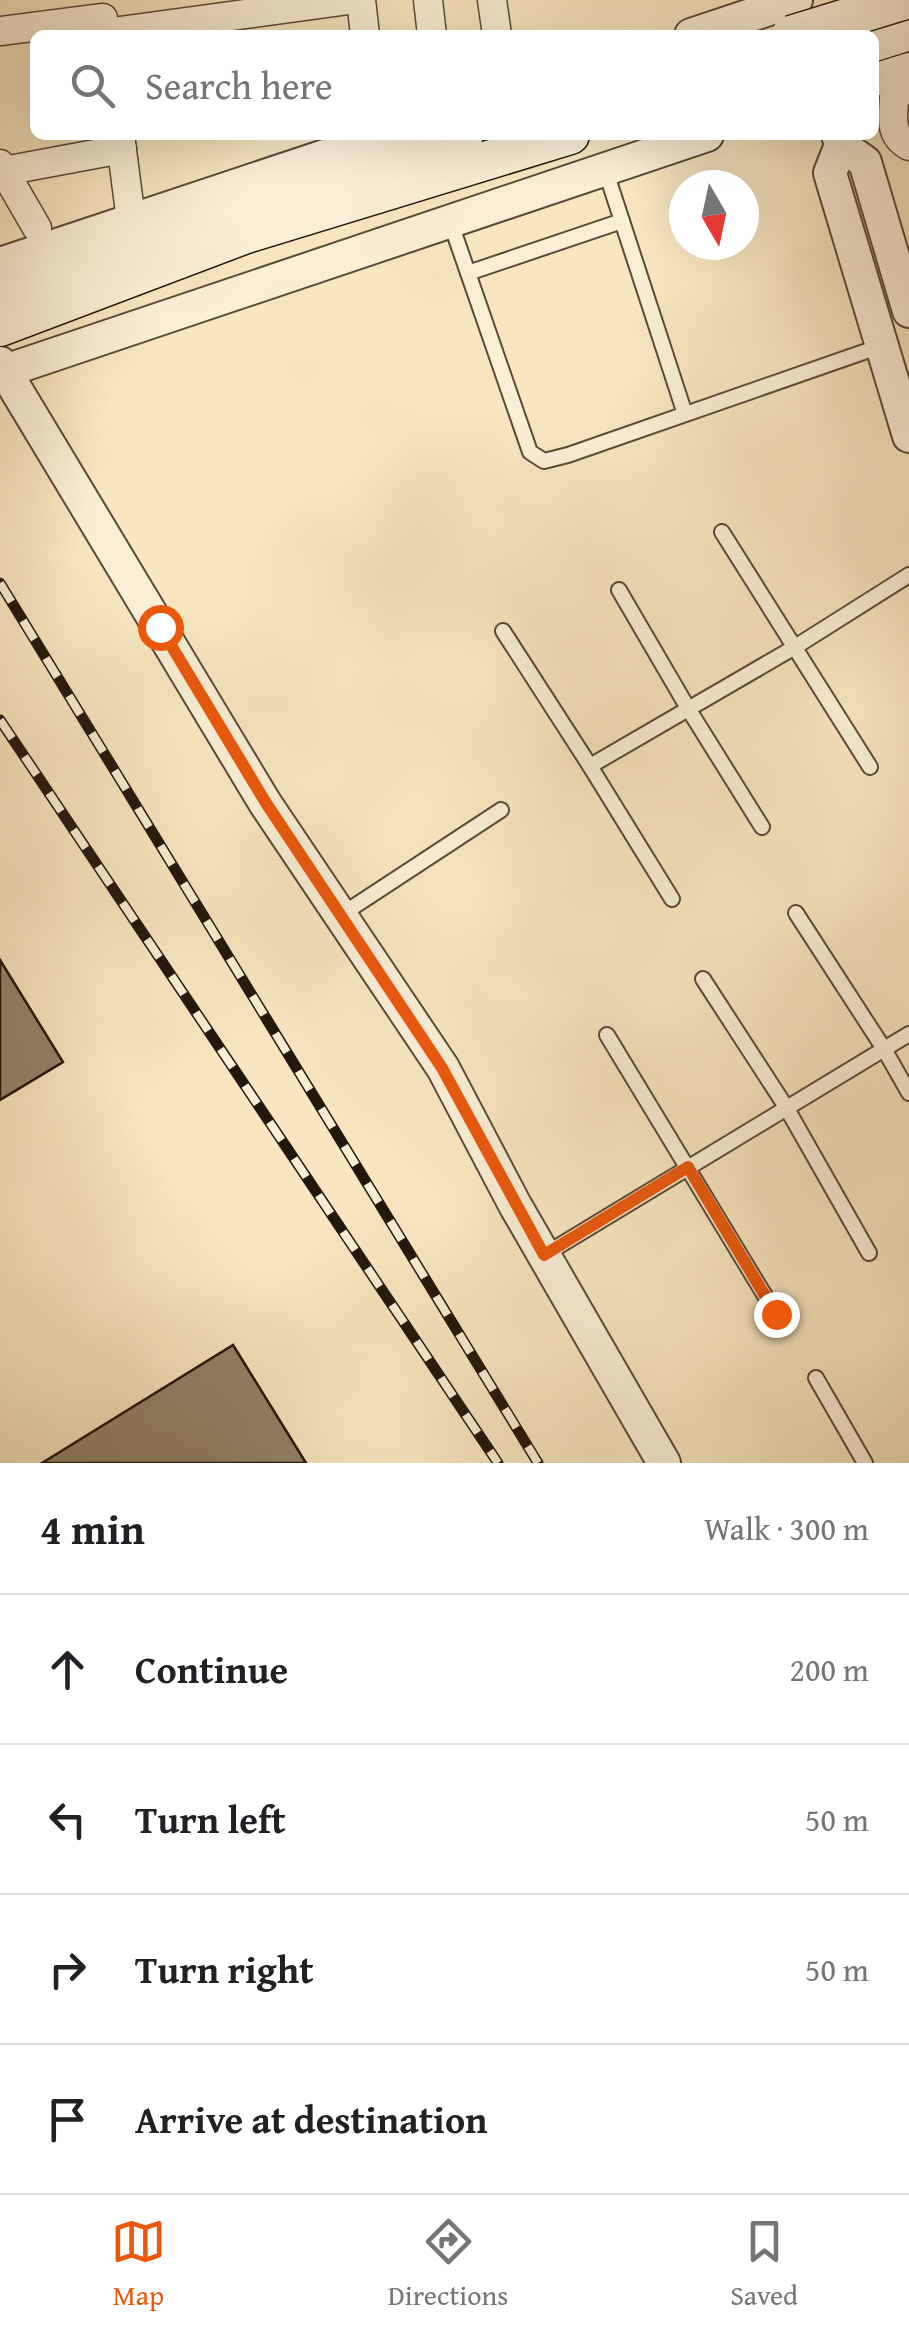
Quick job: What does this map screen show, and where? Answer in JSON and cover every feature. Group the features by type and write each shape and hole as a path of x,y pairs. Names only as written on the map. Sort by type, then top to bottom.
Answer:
{"main road":[{"path":"806,30 905,0"},
{"path":"879,41 909,32"},
{"path":"0,292 238,204 448,140"},
{"path":"0,326 246,234 554,140"}],"street":[{"path":"45,30 172,12 244,16 349,0"},
{"path":"361,0 364,30"},
{"path":"428,0 431,30"},
{"path":"492,0 496,30"},
{"path":"705,30 796,0"},
{"path":"807,0 814,30"},
{"path":"0,31 30,30"},
{"path":"879,78 909,68"},
{"path":"909,87 894,97 893,123 897,138 909,146"},
{"path":"0,264 373,140"},
{"path":"664,1463 442,1068 257,790 2,367 692,140"},
{"path":"908,305 864,162 840,140 830,173 909,436"},
{"path":"38,228 4,178 61,147 121,142 131,220"}],"lane":[{"path":"605,169 686,414"},
{"path":"468,273 622,220"},
{"path":"450,222 530,452 544,461 882,346"},
{"path":"722,532 870,766"},
{"path":"590,766 795,647 909,575"},
{"path":"619,590 762,828"},
{"path":"502,631 672,899"},
{"path":"340,916 501,810"},
{"path":"796,913 909,1093"},
{"path":"703,979 786,1108 869,1253"},
{"path":"544,1255 909,1034"},
{"path":"607,1035 776,1314"},
{"path":"816,1378 865,1463"}],"building":[{"path":"0,960 63,1062 0,1100"},
{"path":"233,1345 306,1463 42,1463"}],"railway":[{"path":"0,583 538,1463"},
{"path":"0,720 498,1463"}],"route":[{"path":"160,627 266,803 442,1068 544,1255 688,1167 776,1314"}]}
